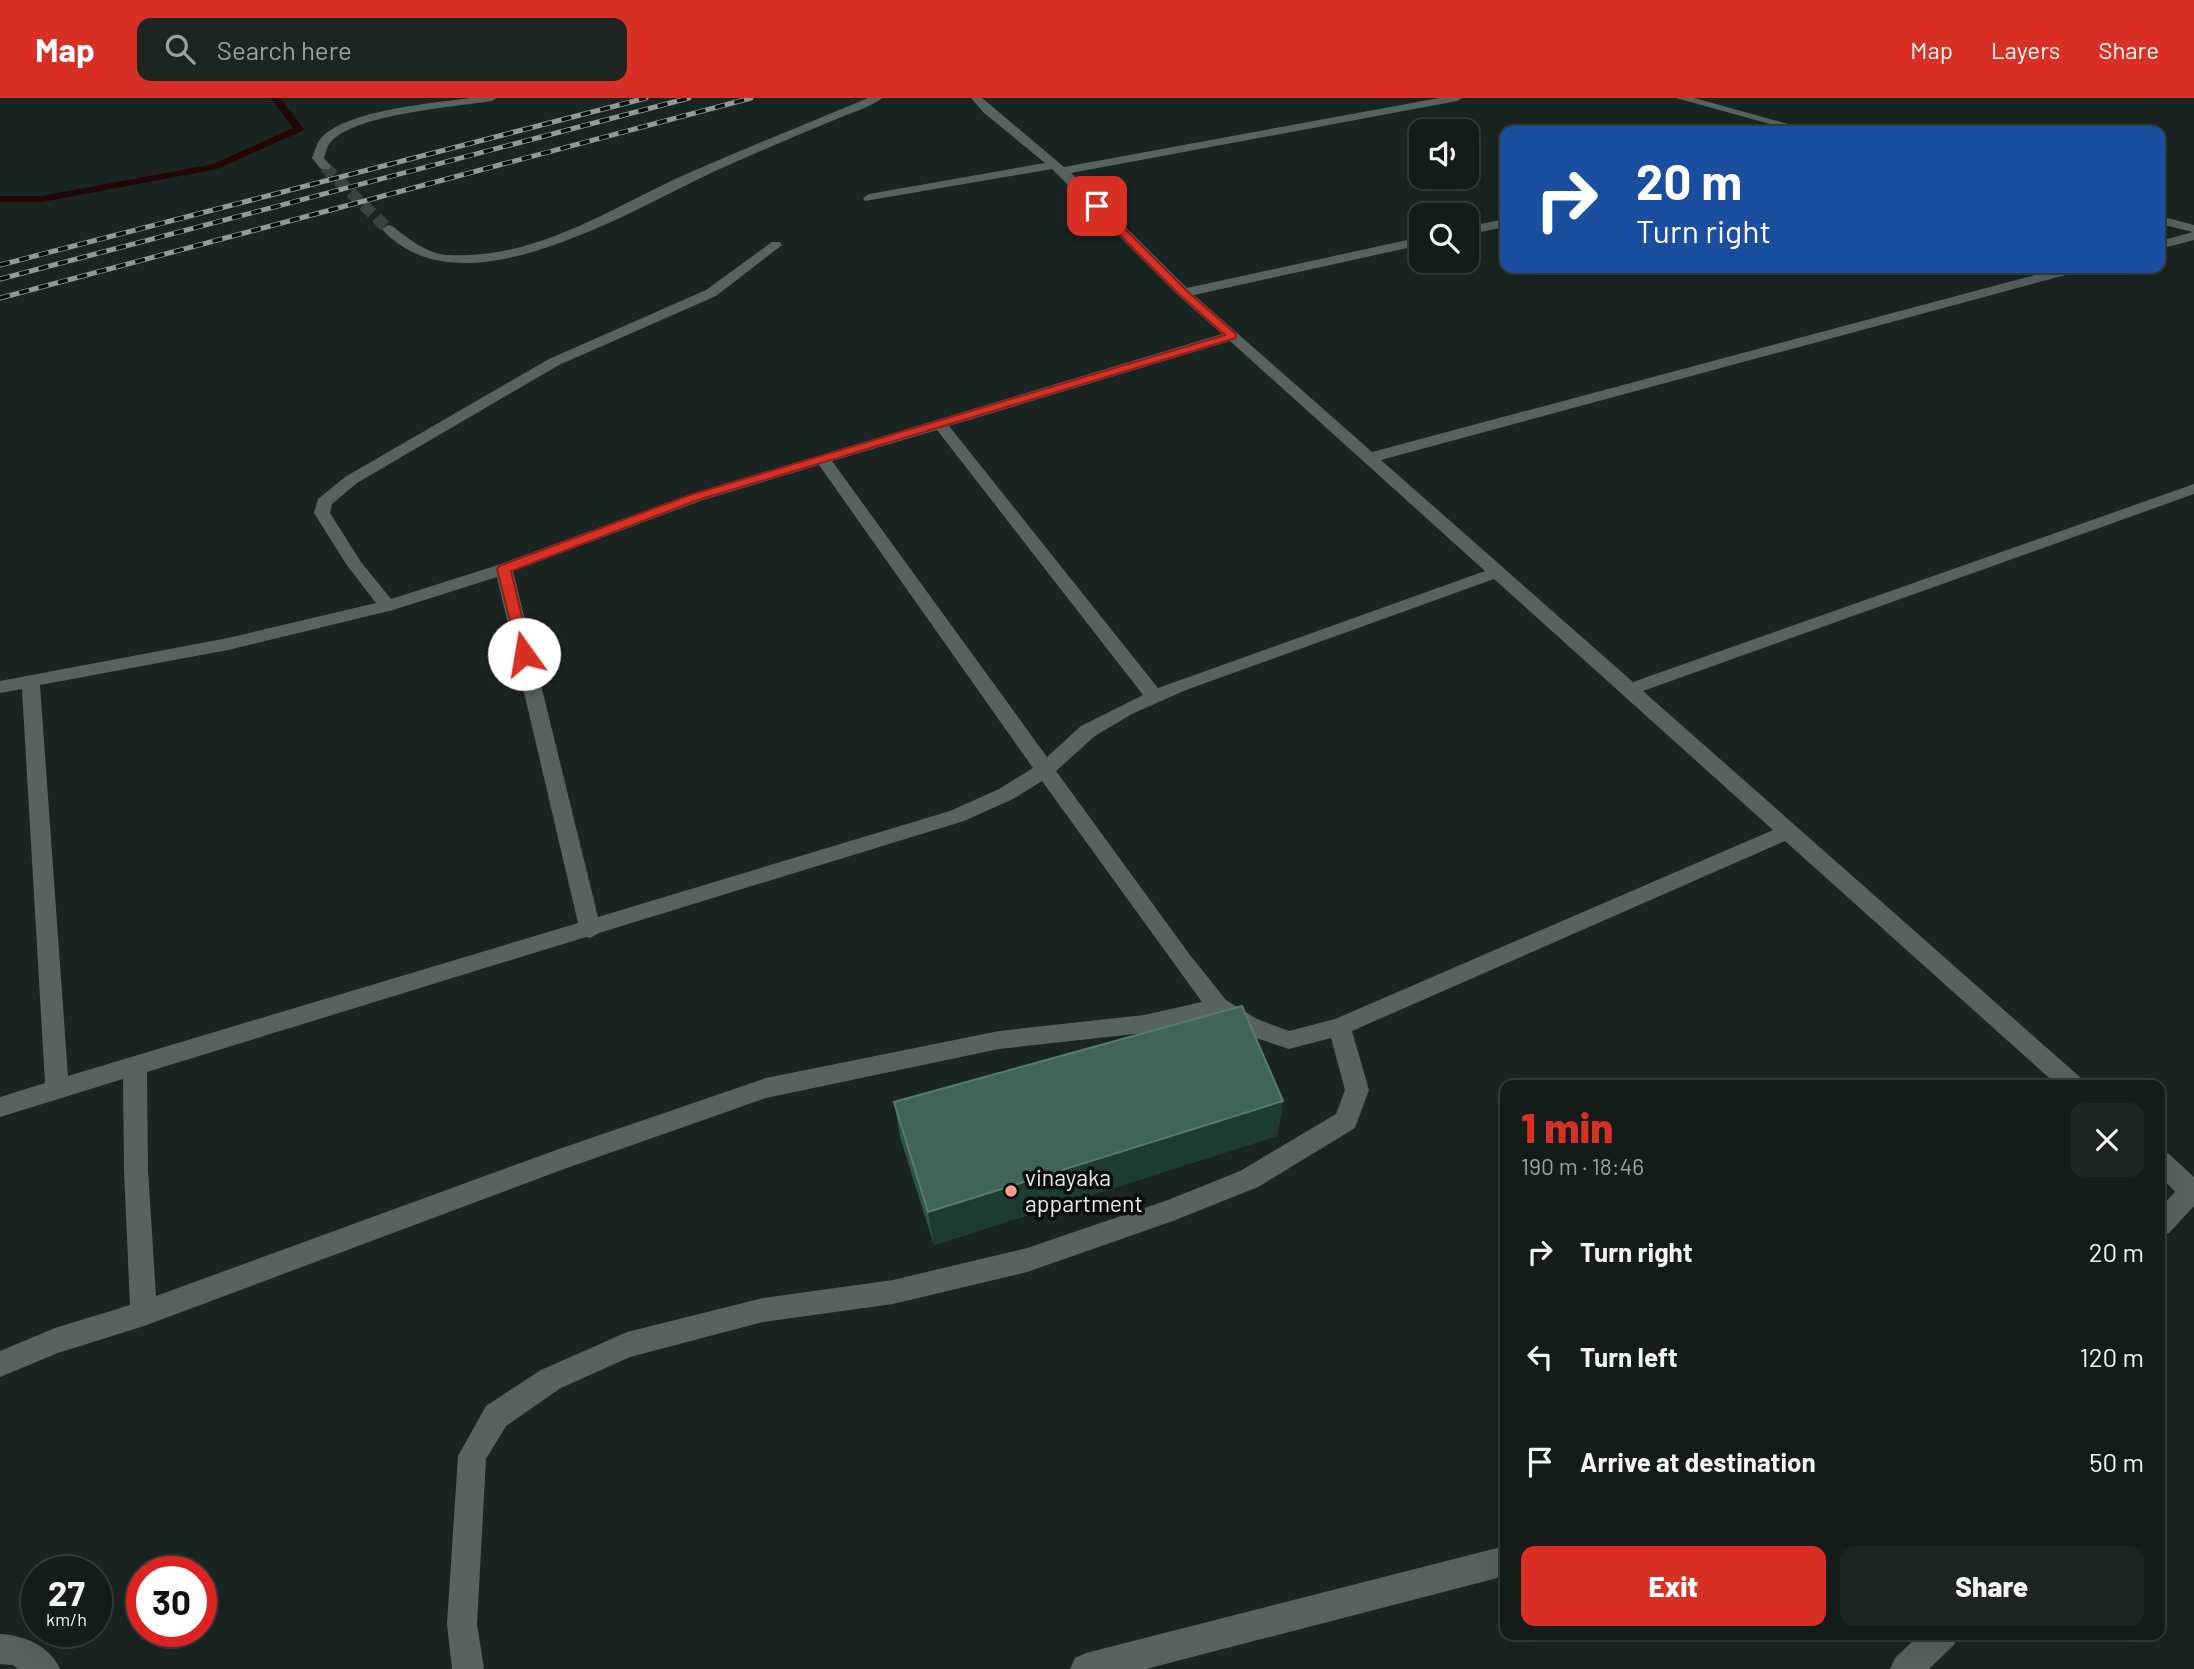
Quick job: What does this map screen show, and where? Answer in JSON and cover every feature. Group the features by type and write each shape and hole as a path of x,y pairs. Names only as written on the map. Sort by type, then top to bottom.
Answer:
{"street":[{"path":"325,167 318,158 325,140 348,125 383,115 492,98"},
{"path":"388,229 412,247 444,259 500,257 557,241 694,175 877,98"},
{"path":"976,98 1058,168 1184,293 2067,1080"},
{"path":"869,198 1058,168 1457,98"},
{"path":"1681,98 1788,126"},
{"path":"2165,221 2194,229"},
{"path":"1479,228 1500,224"},
{"path":"2165,244 2194,236"},
{"path":"387,606 332,533 322,513 324,502 351,480 554,362 711,293 776,244"},
{"path":"1184,293 1409,244"},
{"path":"1369,458 2056,273"},
{"path":"0,687 228,644 387,606 504,569 694,498 1232,336"},
{"path":"939,423 1155,696"},
{"path":"822,458 1182,961 1218,1006 1249,1026 1289,1040 1339,1027 1789,831"},
{"path":"1629,690 2194,489"},
{"path":"504,569 590,930"},
{"path":"0,1107 135,1064 590,930 957,816 1006,794 1045,770 1088,731 1155,696 1498,572"},
{"path":"31,681 57,1090"},
{"path":"0,1364 55,1341 144,1313 457,1197 766,1088 999,1040 1144,1024 1189,1016 1218,1006"},
{"path":"467,1669 463,1624 466,1526 472,1456 496,1416 551,1379 627,1345 763,1310 893,1292 1027,1260 1151,1218 1249,1179 1346,1121 1357,1090 1339,1027"},
{"path":"135,1064 136,1170 144,1313"},
{"path":"2165,1166 2193,1191 2165,1220"},
{"path":"1086,1669 1500,1562"},
{"path":"1906,1669 1937,1640"},
{"path":"0,1649 18,1650 44,1669"}],"building":[{"name":"vinayaka appartment","path":"1242,1006 1283,1101 928,1212 894,1102"}],"waterway":[{"path":"0,199 42,199 217,166 299,129 275,98"}],"tunnel":[{"path":"325,167 388,229"}],"railway":[{"path":"0,265 646,98"},
{"path":"0,279 689,98"},
{"path":"0,298 751,98"}],"place":[{"name":"vinayaka appartment","path":"1011,1191"}],"route":[{"path":"524,654 504,569 694,498 1232,336 1184,293 1097,206"}]}
